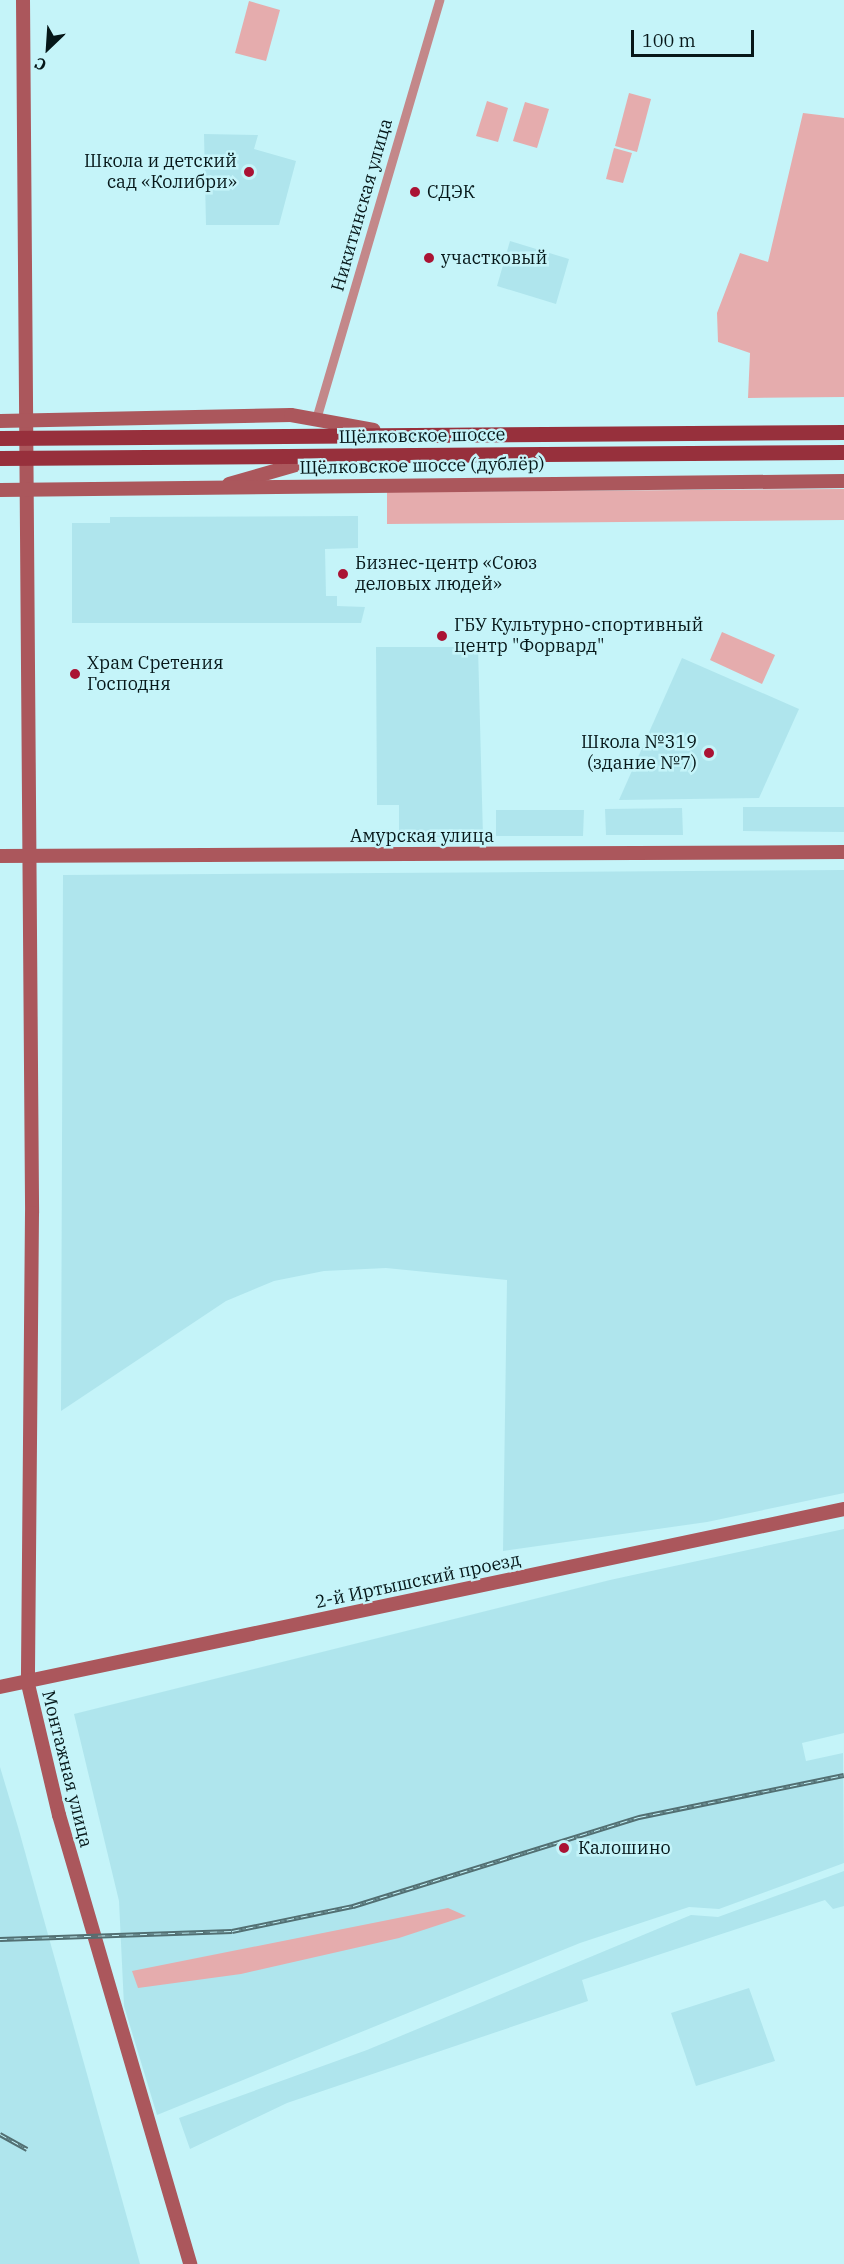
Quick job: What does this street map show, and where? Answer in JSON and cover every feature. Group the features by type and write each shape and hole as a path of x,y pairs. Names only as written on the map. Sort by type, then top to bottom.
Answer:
{"main road":[{"name":"Щёлковское шоссе","path":"0,438 844,432"},
{"name":"Щёлковское шоссе","path":"0,458 844,452"}],"street":[{"name":"Монтажная улица","path":"23,0 30,421 28,1684 59,1815 190,2264"},
{"name":"Никитинская улица","path":"316,419 439,0"},
{"name":"Щёлковское шоссе (дублёр)","path":"0,421 291,415 411,435"},
{"path":"222,487 331,456"},
{"name":"Щёлковское шоссе (дублёр)","path":"0,490 844,481"},
{"name":"Амурская улица","path":"0,856 844,852"},
{"name":"2-й Иртышский проезд","path":"0,1687 28,1684 844,1509"}],"shaded area":[{"path":"249,1 280,10 266,61 235,53"},
{"path":"629,93 651,99 637,152 615,146"},
{"path":"487,101 508,108 498,142 476,136"},
{"path":"525,102 549,109 537,148 513,141"},
{"path":"803,113 844,118 844,397 748,398 750,353 718,342 717,313 740,253 768,262"},
{"name":"Школа и детский сад «Колибри»","path":"204,134 258,135 254,149 296,161 279,225 206,225"},
{"path":"614,148 632,153 623,183 606,179"},
{"path":"510,241 569,259 556,304 497,286"},
{"path":"844,489 844,520 387,524 387,492"},
{"path":"358,516 358,548 325,549 326,596 337,596 337,606 365,607 361,623 72,623 72,523 110,523 110,517"},
{"path":"722,632 775,655 762,684 710,660"},
{"path":"376,647 478,647 483,837 399,837 399,805 377,805"},
{"name":"Школа №319 (здание №7)","path":"682,658 799,709 759,798 619,800"},
{"path":"743,807 844,807 844,832 743,831"},
{"path":"682,808 683,835 606,835 605,809"},
{"path":"496,810 584,810 583,836 496,836"},
{"path":"844,870 844,1493 707,1522 503,1551 507,1280 386,1268 324,1271 274,1281 226,1301 61,1411 63,875"},
{"path":"844,1529 844,1733 802,1743 806,1761 843,1753 844,1863 719,1909 689,1907 580,1943 157,2115 124,2006 119,1901 74,1714 610,1580"},
{"path":"0,1767 18,1827 140,2264 0,2264"},
{"path":"844,1871 844,1906 833,1909 825,1900 582,1980 588,2001 287,2103 190,2149 179,2118 367,2050 691,1915 718,1917"},
{"path":"448,1908 466,1916 399,1938 241,1974 138,1988 132,1971"},
{"path":"749,1988 775,2061 696,2086 671,2013"}],"railway":[{"path":"0,1939 232,1931 353,1906 639,1817 844,1775"},
{"path":"0,2134 27,2149"}],"place":[{"name":"Школа и детский сад «Колибри»","path":"249,172"},
{"name":"СДЭК","path":"415,192"},
{"name":"участковый","path":"429,258"},
{"name":"Бизнес-центр «Союз деловых людей»","path":"343,574"},
{"name":"ГБУ Культурно-спортивный центр \"Форвард\"","path":"442,636"},
{"name":"Храм Сретения Господня","path":"75,674"},
{"name":"Школа №319 (здание №7)","path":"709,753"},
{"name":"Калошино","path":"564,1848"}]}
